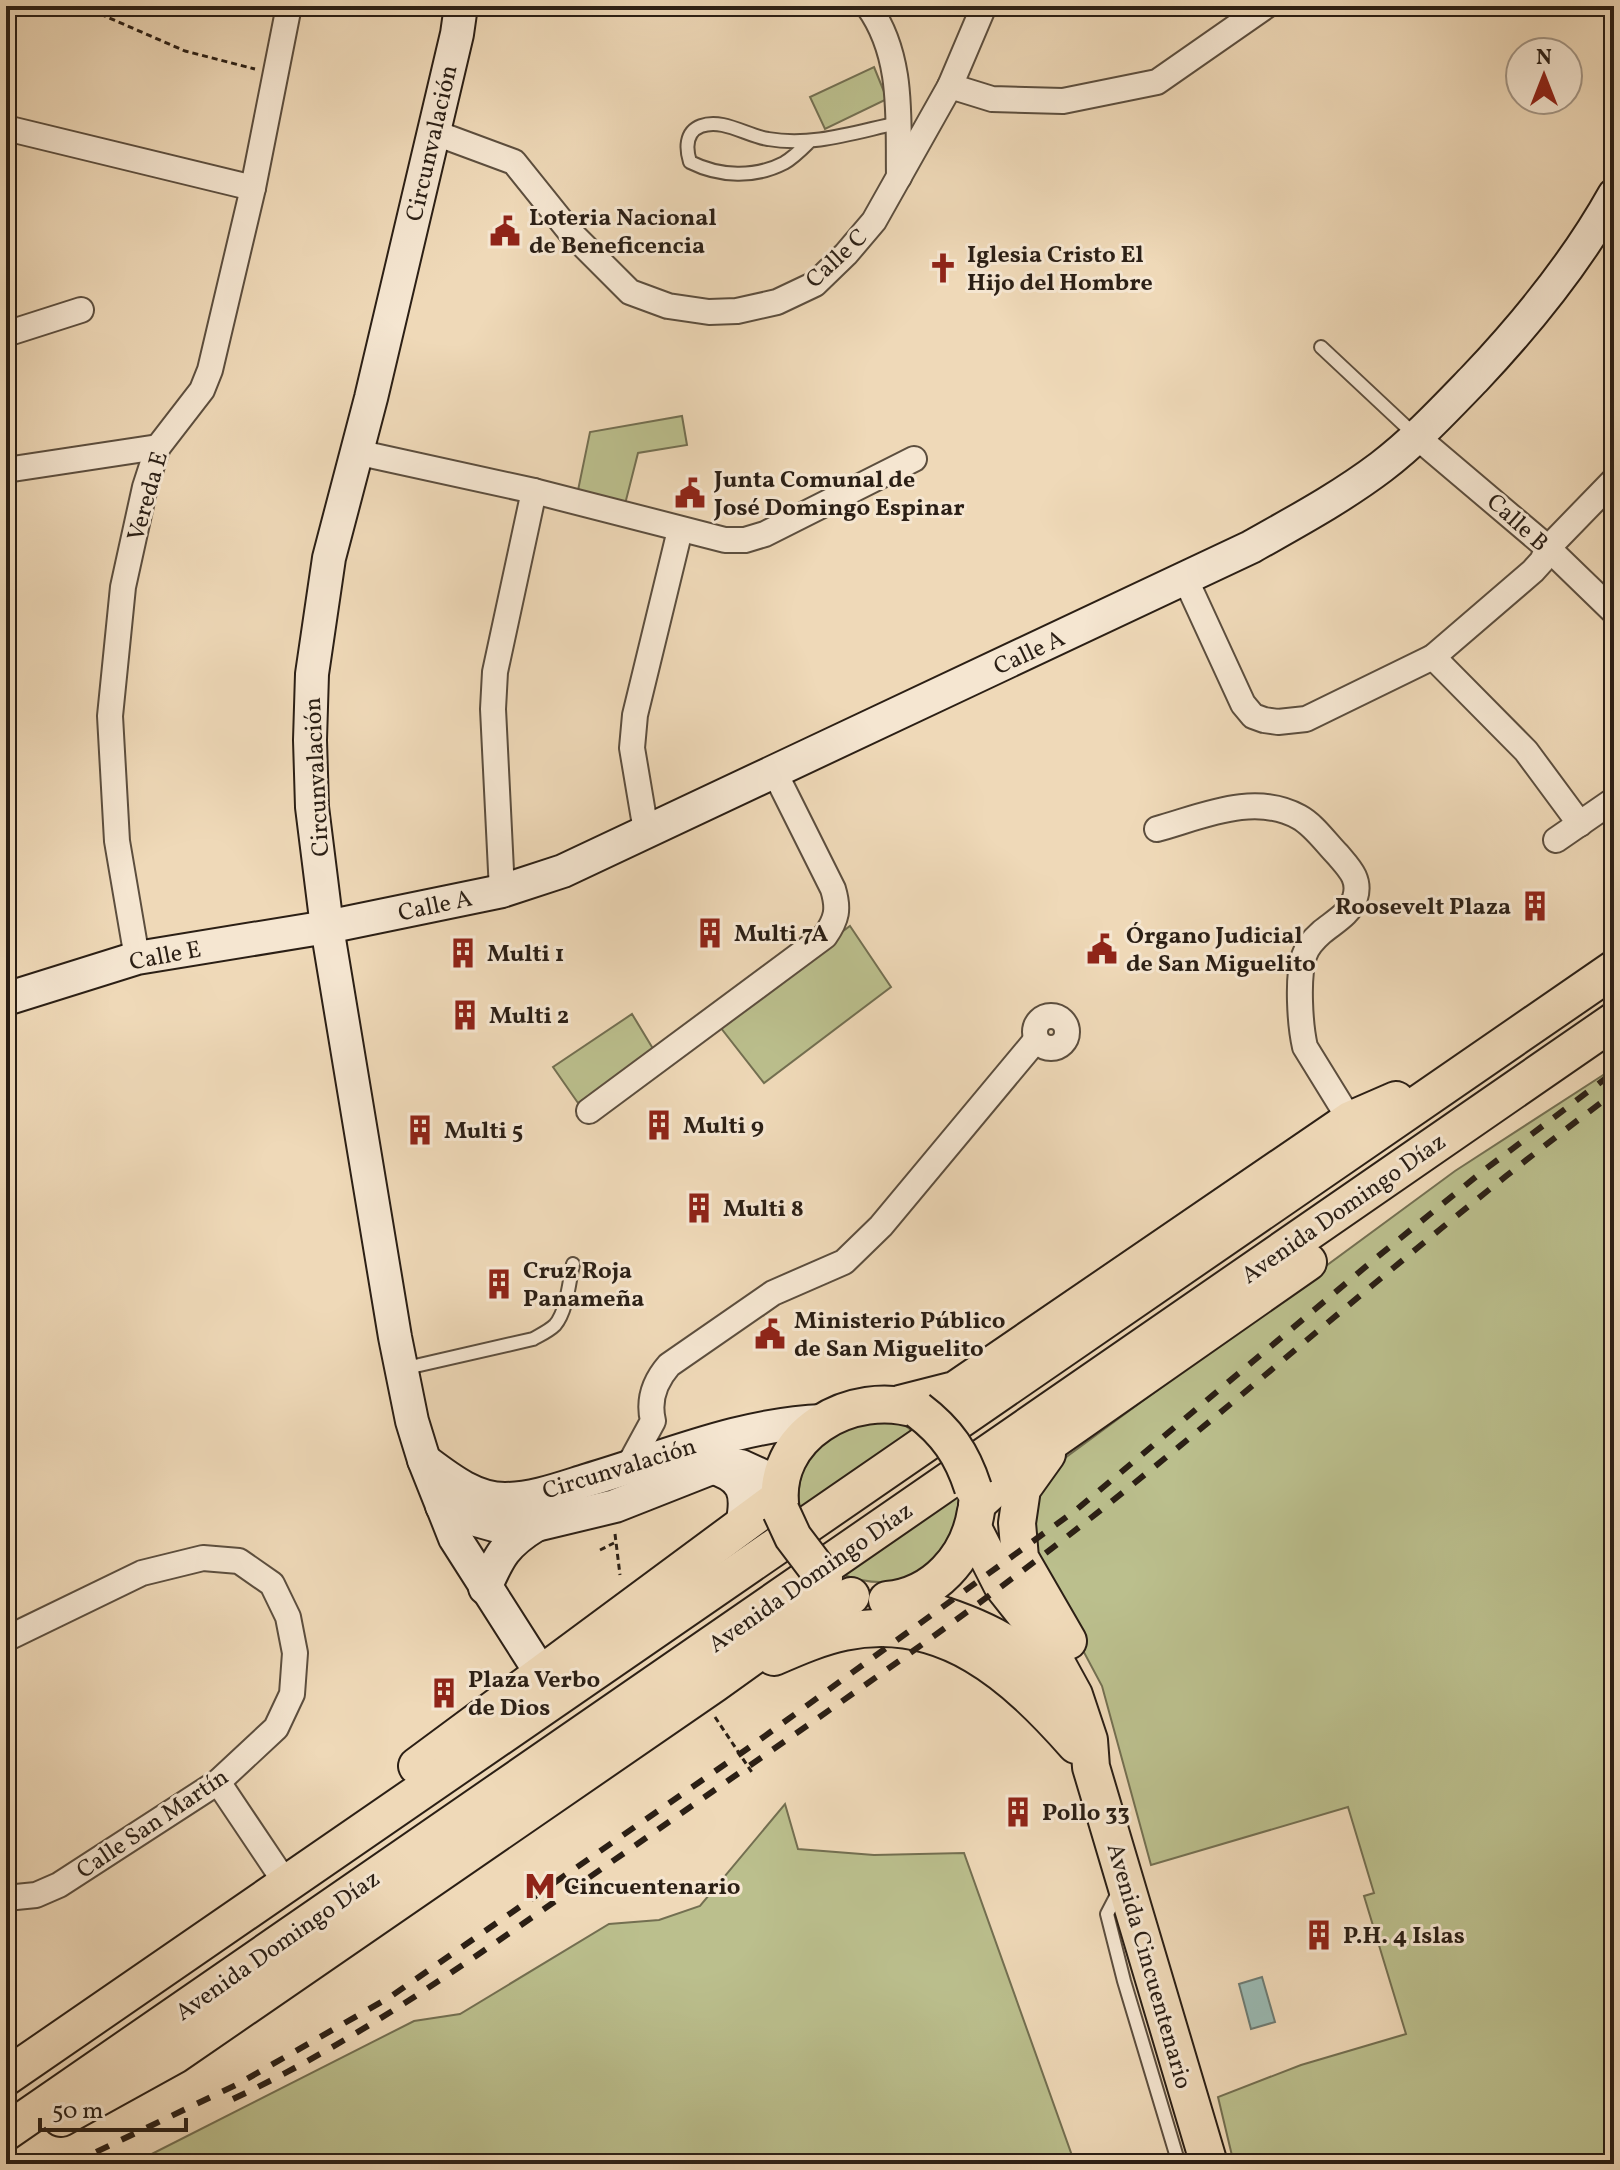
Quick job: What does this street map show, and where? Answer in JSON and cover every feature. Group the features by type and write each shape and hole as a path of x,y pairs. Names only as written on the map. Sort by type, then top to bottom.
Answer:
{"main road":[{"name":"Circunvalación","path":"461,6 457,34 329,558 312,674 312,807 327,927 412,1421 455,1538 541,1673"},
{"name":"Calle A","path":"327,927 502,891 563,871 1251,547 1324,507 1380,468 1417,437 1519,331 1563,275 1614,195"},
{"name":"Calle E","path":"6,999 137,958 327,927"},
{"name":"Avenida Domingo Díaz","path":"6,2076 1614,969"},
{"path":"974,1507 1025,1460 1283,1280 1499,1121 1600,1031"},
{"name":"Avenida Domingo Díaz","path":"6,2132 1600,1031"},
{"path":"909,1407 938,1425 954,1443 966,1465 974,1507 962,1554 944,1575 921,1591 895,1600 877,1601 837,1587 793,1537 780,1497 793,1453 823,1421 844,1410 867,1404 909,1407 955,1390 1350,1120 1474,1065"},
{"name":"Circunvalación","path":"442,1506 494,1525 536,1525 615,1506 706,1455 794,1422 823,1421"},
{"path":"1069,1430 1039,1463 1022,1489 1017,1523 1020,1558 1063,1628 1076,1658 1085,1751"},
{"name":"Circunvalación","path":"424,1460 458,1485 481,1495 505,1499 544,1493 628,1467 706,1455 741,1466 780,1497"},
{"path":"706,1455 743,1489 746,1502 742,1525"},
{"path":"6,2076 100,2001 780,1497"},
{"name":"Avenida Cincuentenario","path":"974,1507 1002,1585 1040,1633 1074,1695 1085,1751 1209,2164"},
{"path":"485,1588 499,1556 512,1540 536,1525"},
{"path":"6,2146 175,2055 707,1689 810,1615 837,1587"},
{"name":"Avenida Cincuentenario","path":"895,1600 963,1622 1023,1655 1050,1687 1085,1751"},
{"path":"707,1689 814,1640 845,1631 876,1628 909,1631 942,1638 1001,1669 1039,1702 1085,1751"}],"street":[{"name":"Vereda E","path":"137,958 117,841 110,716 123,587 145,487 158,447 202,390 210,370 253,188 289,6"},
{"path":"868,6 889,41 897,88 899,179"},
{"name":"Calle C","path":"433,132 514,162 571,233 630,292 668,306 709,312 737,311 777,302 815,284 874,221 950,86 984,6"},
{"path":"950,86 992,99 1063,101 1157,82 1266,6"},
{"path":"6,128 253,188"},
{"path":"6,334 81,310"},
{"name":"Calle B","path":"1417,437 1548,548 1614,612"},
{"path":"6,470 158,447"},
{"path":"356,452 534,491 725,540 745,540 765,534 914,459"},
{"path":"1185,578 1243,704 1253,716 1278,722 1306,719 1433,657 1533,571 1548,548 1614,480"},
{"path":"502,891 493,709 495,672 534,491"},
{"path":"646,831 632,748 635,715 680,530"},
{"path":"1433,657 1526,751 1580,824"},
{"path":"589,1111 825,936 836,920 838,905 833,889 774,771"},
{"path":"1556,840 1614,800"},
{"path":"1157,829 1242,807 1270,808 1299,817 1310,825 1354,874 1356,891 1351,907 1311,943 1304,953 1301,977 1305,1047 1350,1120"},
{"path":"628,1467 653,1421 650,1409 653,1392 659,1376 669,1365 773,1293 844,1262 881,1226 1036,1040"},
{"path":"653,1421 706,1455"},
{"name":"Calle San Martín","path":"6,1639 142,1573 203,1558 239,1561 272,1584 288,1617 295,1653 292,1694 276,1728 218,1782 59,1885 36,1895 6,1898"},
{"path":"218,1782 277,1870"}],"lane":[{"path":"809,142 786,162 761,171 730,174 709,171 690,162 686,149 690,134 698,126 711,124 767,139 809,142 898,123"},
{"path":"1321,347 1417,437"},
{"path":"402,1369 533,1339 546,1332 556,1325 561,1315 573,1264"},
{"path":"1125,1879 1107,1914 1179,2164"}],"path":[{"path":"82,6 185,51 275,73"},
{"path":"600,1550 614,1543 620,1575"},
{"path":"707,1689 753,1774"}],"green space":[{"path":"874,67 887,99 825,129 810,97"},
{"path":"682,416 687,445 638,453 623,512 576,500 590,432"},
{"path":"850,926 891,987 764,1083 717,1023"},
{"path":"632,1014 655,1052 578,1103 553,1067"},
{"path":"1614,1068 1614,2164 1234,2164 1218,2097 1301,2065 1406,2034 1364,1896 1374,1893 1348,1807 1151,1865 1102,1686 1062,1611 1035,1572 1035,1480 1455,1171"},
{"path":"867,1420 903,1423 915,1434 799,1510 801,1475 806,1462 824,1443"},
{"path":"957,1494 959,1510 950,1536 941,1550 919,1571 906,1578 876,1582 844,1575 843,1573"},
{"path":"785,1804 798,1849 874,1855 964,1853 1075,2164 132,2164 414,2021 460,2014 609,1924 659,1920 700,1906"}],"water":[{"path":"1262,1977 1275,2022 1251,2029 1239,1984"}],"railway":[{"path":"71,2164 238,2084 390,1997 747,1749 1076,1510 1376,1258 1483,1171 1614,1072"},
{"path":"233,2099 338,2044 438,1981 976,1605 1087,1521 1480,1197 1614,1093"}],"place":[{"name":"Loteria Nacional de Beneficencia","path":"505,231"},
{"name":"Iglesia Cristo El Hijo del Hombre","path":"943,268"},
{"name":"Junta Comunal de José Domingo Espinar","path":"690,493"},
{"name":"Roosevelt Plaza","path":"1535,906"},
{"name":"Multi 7A","path":"710,933"},
{"name":"Órgano Judicial de San Miguelito","path":"1102,949"},
{"name":"Multi 1","path":"463,953"},
{"name":"Multi 2","path":"465,1015"},
{"name":"Multi 9","path":"659,1125"},
{"name":"Multi 5","path":"420,1130"},
{"name":"Multi 8","path":"699,1208"},
{"name":"Cruz Roja Panameña","path":"499,1284"},
{"name":"Ministerio Público de San Miguelito","path":"770,1334"},
{"name":"Plaza Verbo de Dios","path":"444,1693"},
{"name":"Pollo 33","path":"1018,1812"},
{"name":"Cincuentenario","path":"540,1886"},
{"name":"P.H. 4 Islas","path":"1319,1935"}]}
